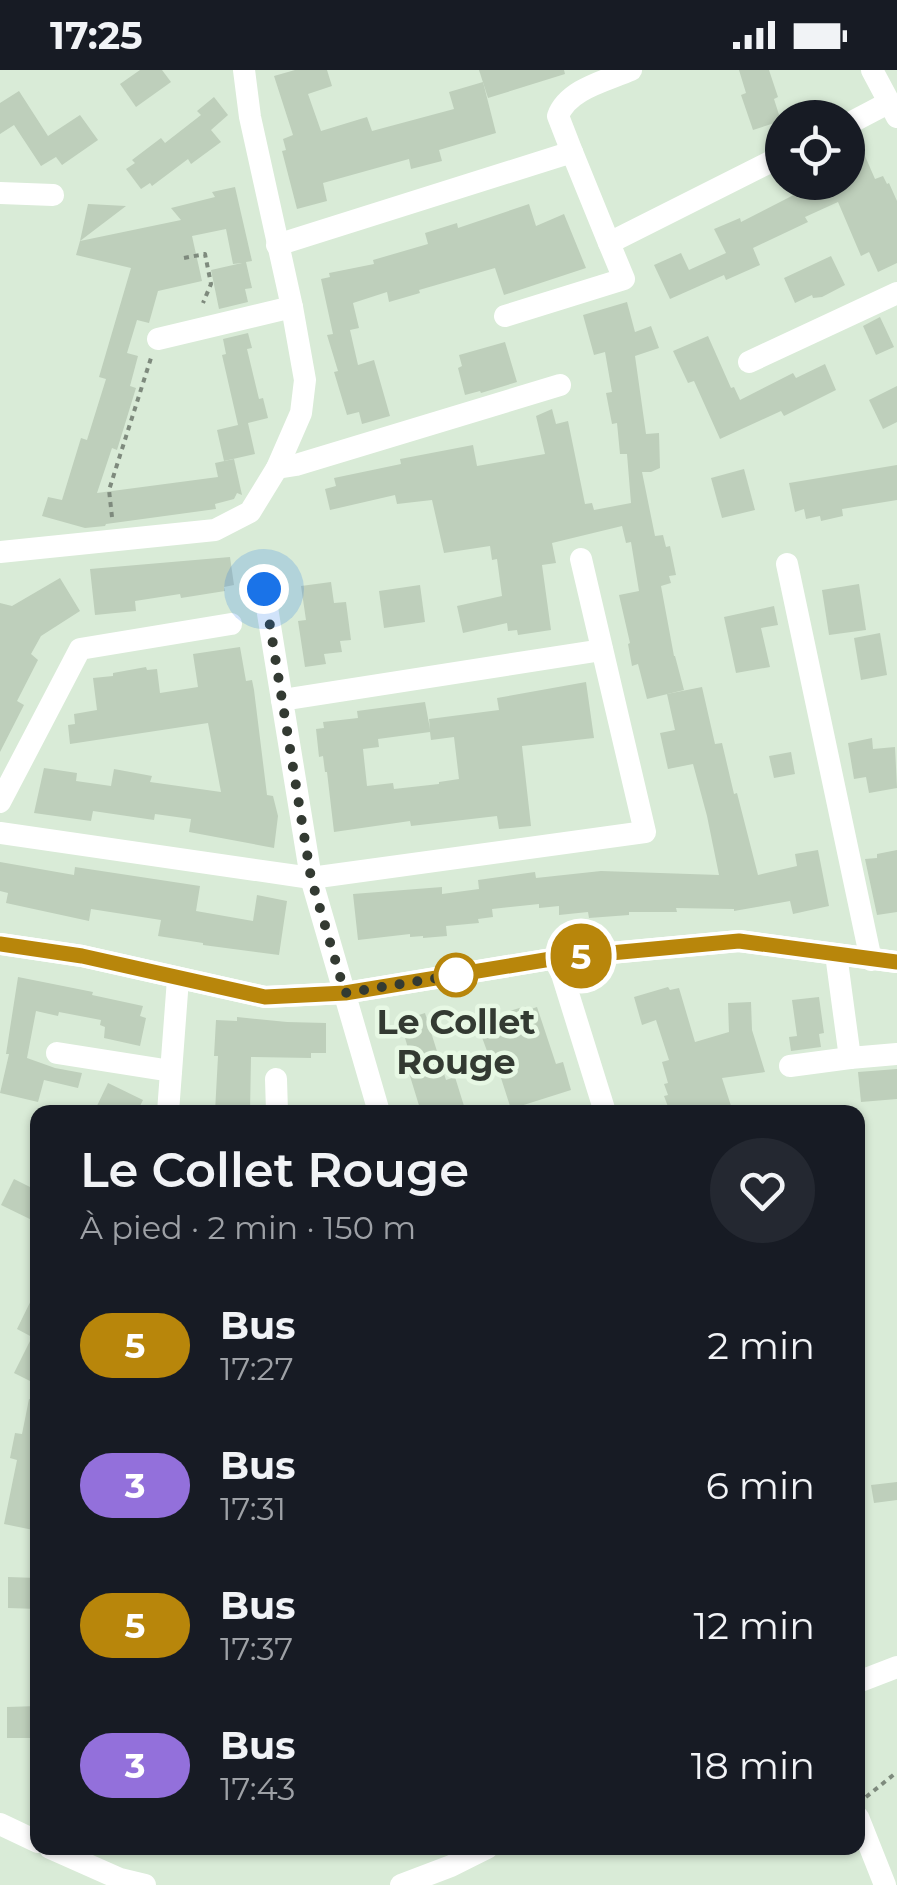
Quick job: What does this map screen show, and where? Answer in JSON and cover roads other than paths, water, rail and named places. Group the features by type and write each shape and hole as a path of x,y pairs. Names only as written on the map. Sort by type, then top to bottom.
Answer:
{"street":[{"path":"0,552 215,530 250,512 277,468 301,413 305,380 250,117 244,70"},
{"path":"505,316 624,279 558,116 563,103 575,94 630,70"},
{"path":"865,119 893,110 872,70"},
{"path":"277,245 572,152"},
{"path":"609,243 765,165"},
{"path":"0,193 53,195"},
{"path":"749,362 897,293"},
{"path":"158,339 292,307"},
{"path":"277,468 296,466 560,385"},
{"path":"0,833 311,878 644,832 581,558"},
{"path":"779,564 854,957 850,1058"},
{"path":"264,589 311,878 378,1105"},
{"path":"0,802 80,649 231,624"},
{"path":"282,700 602,650"},
{"path":"0,944 82,956 265,997 345,993 557,958 739,941 897,962"},
{"path":"557,958 602,1105"},
{"path":"169,1105 178,979"},
{"path":"57,1054 171,1071"},
{"path":"790,1066 897,1054"},
{"path":"276,1079 277,1105"},
{"path":"865,1679 897,1667"},
{"path":"0,1824 30,1838"},
{"path":"865,1835 884,1885"},
{"path":"66,1855 144,1885"},
{"path":"401,1885 473,1855"}],"place":[{"name":"Le Collet Rouge","path":"456,975"}]}
